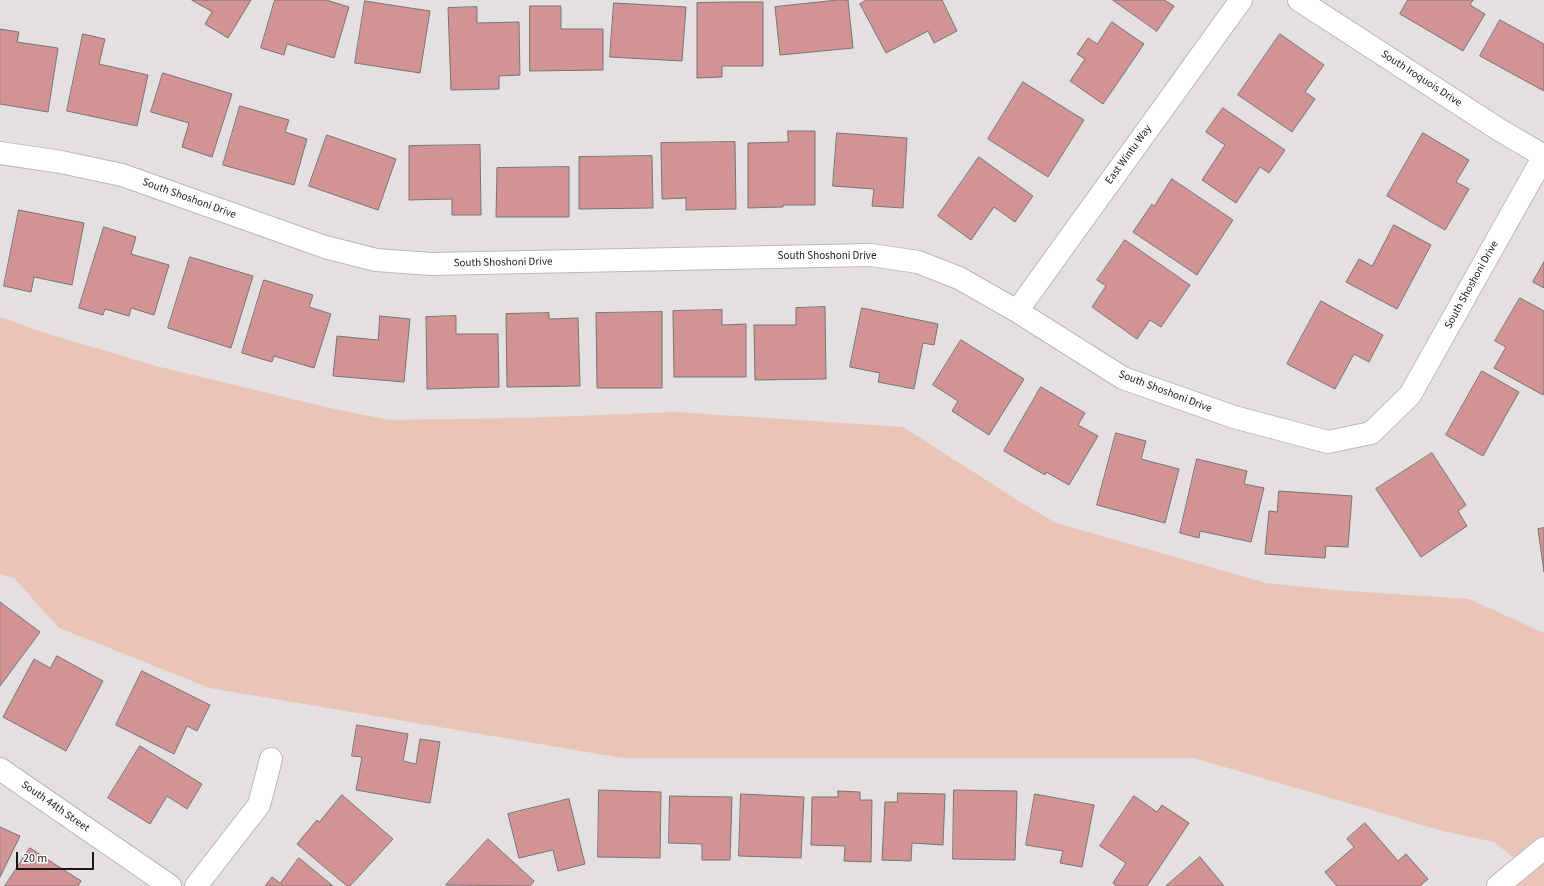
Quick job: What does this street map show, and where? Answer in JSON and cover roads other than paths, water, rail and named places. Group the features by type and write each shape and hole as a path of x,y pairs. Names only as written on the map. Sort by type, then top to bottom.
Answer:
{"street":[{"name":"East Wintu Way","path":"1017,311 1241,0"},
{"name":"South Iroquois Drive","path":"1299,0 1498,129 1544,156"},
{"name":"South Shoshoni Drive","path":"0,154 61,162 122,175 325,247 376,260 432,264 871,255 918,262 959,278 1017,311 1123,378 1234,417 1328,442 1371,433 1410,395 1544,156"},
{"path":"196,886 259,805 271,759"},
{"name":"South 44th Street","path":"0,769 170,886"},
{"path":"1498,886 1544,848"}]}
